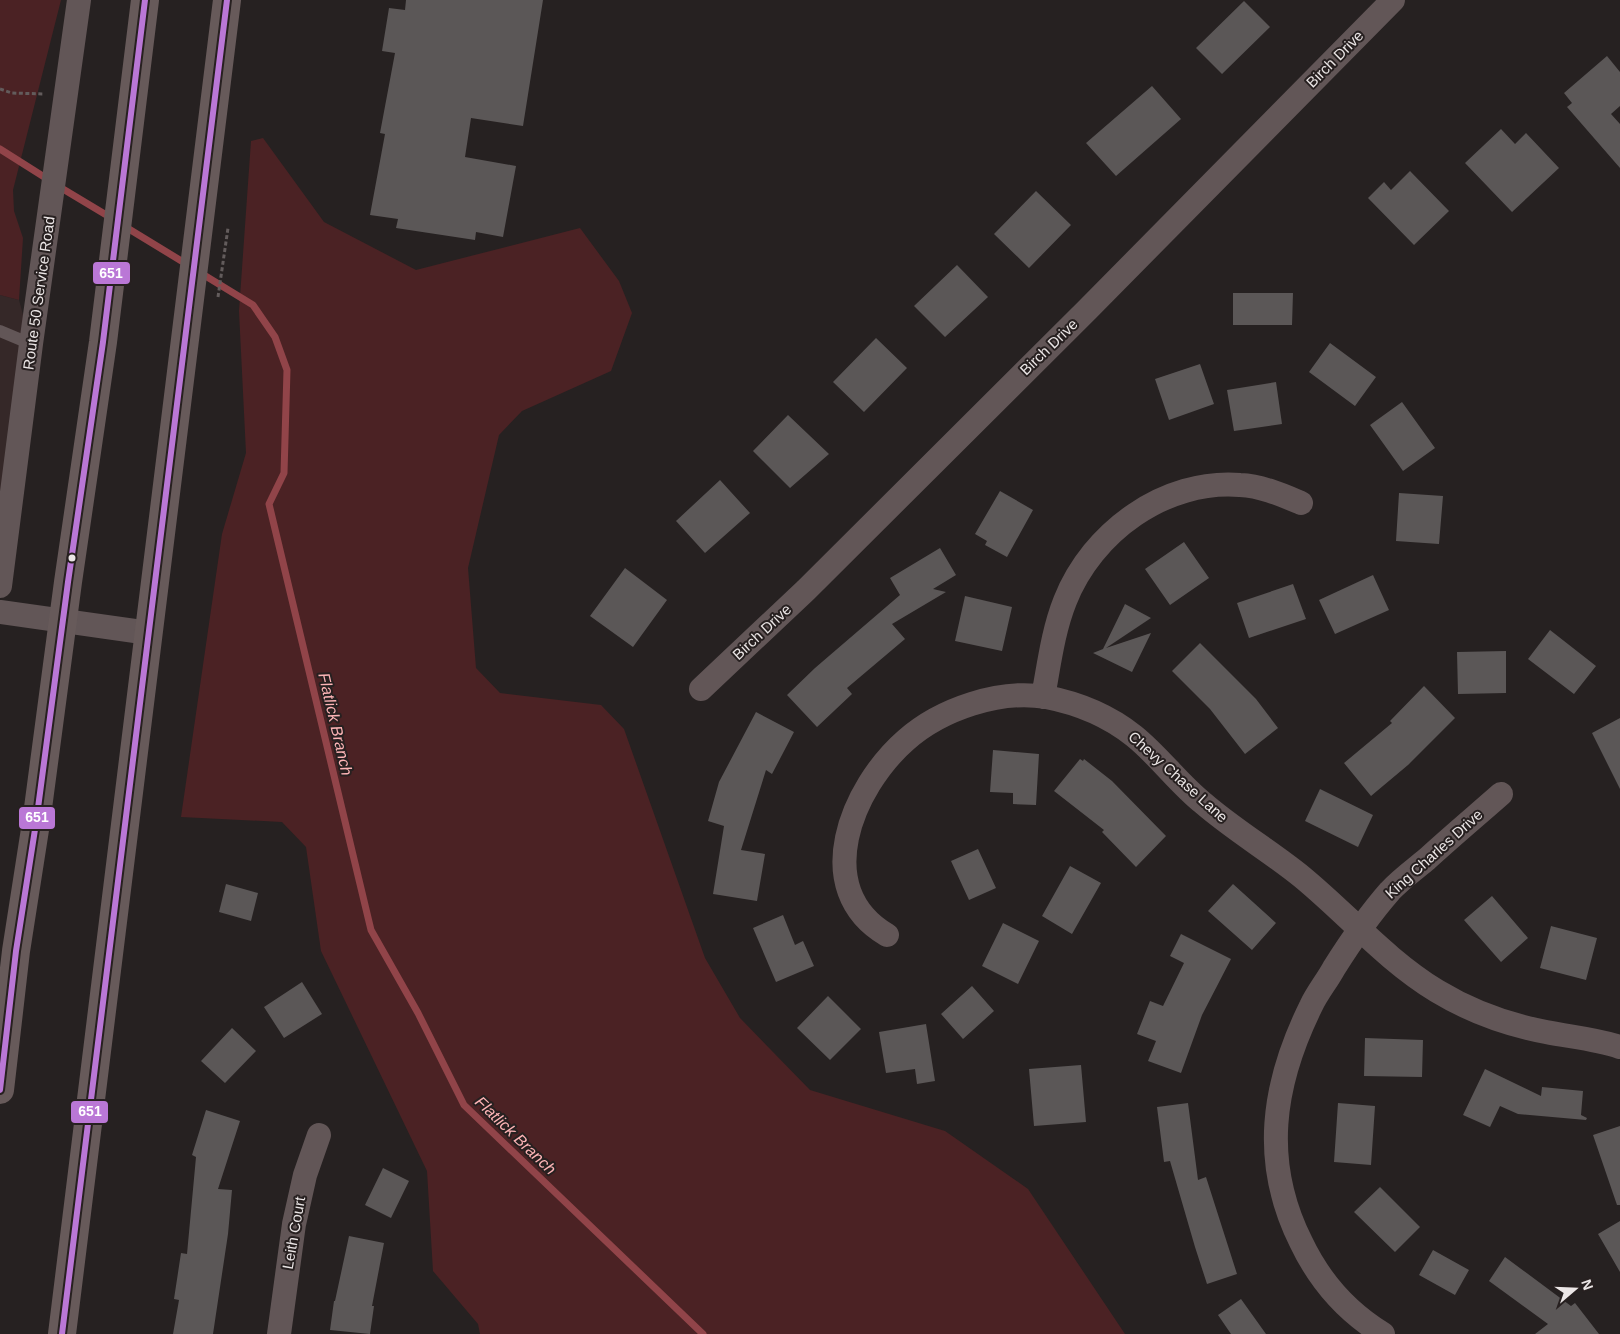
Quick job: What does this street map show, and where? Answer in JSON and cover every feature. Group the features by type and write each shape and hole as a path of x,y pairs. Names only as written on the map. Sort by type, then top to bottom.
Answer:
{"highway":[{"path":"0,1090 8,950 36,823 62,620 108,303 145,0"},
{"path":"62,1334 227,0"}],"street":[{"name":"Route 50 Service Road","path":"0,586 31,344 79,0"},
{"name":"Birch Drive","path":"701,689 806,590 1087,310 1393,0"},
{"path":"1043,697 1056,628 1065,600 1077,575 1102,541 1121,523 1144,508 1169,496 1219,484 1241,484 1273,491 1301,503"},
{"path":"0,612 149,633"},
{"name":"Chevy Chase Lane","path":"887,935 861,914 851,897 845,875 846,842 853,818 863,794 877,771 906,740 928,724 953,710 980,702 1016,696 1043,697 1072,703 1105,718 1135,737 1203,804 1302,877 1358,930 1406,970 1438,992 1506,1022 1544,1032 1620,1046"},
{"name":"King Charles Drive","path":"1383,1334 1352,1311 1333,1292 1305,1251 1285,1206 1276,1158 1277,1112 1280,1088 1291,1051 1311,1004 1358,930 1391,890 1501,794"},
{"name":"Leith Court","path":"279,1334 294,1224 305,1175 320,1134"}],"lane":[{"path":"0,331 31,344"}],"path":[{"path":"0,89 12,93 49,94"}],"shaded area":[{"path":"0,0 61,0 13,190 14,211 23,238 19,300 0,295"},
{"path":"263,138 324,222 416,270 580,228 619,281 632,313 611,371 522,411 499,435 468,568 476,668 500,693 601,705 624,729 705,958 740,1018 810,1090 945,1131 1028,1189 1125,1334 480,1334 478,1324 433,1271 427,1171 321,951 306,847 282,822 181,817 222,534 246,453 239,311 251,141"},
{"path":"0,295 19,300 31,344 0,586"}],"building":[{"path":"406,0 543,0 523,126 471,118 465,157 516,166 503,237 476,232 475,240 396,228 398,219 370,215 385,134 380,133 395,53 382,51 389,8 405,10"},
{"path":"1244,1 1270,27 1222,74 1196,48"},
{"path":"1607,56 1620,72 1620,106 1611,114 1620,124 1620,168 1567,107 1572,103 1564,93"},
{"path":"1152,86 1181,119 1116,176 1086,143"},
{"path":"1501,129 1515,144 1526,133 1559,168 1512,212 1465,163"},
{"path":"1410,171 1449,211 1414,245 1368,198 1384,182 1391,190"},
{"path":"1036,191 1071,225 1029,268 994,234"},
{"path":"957,265 988,297 945,337 914,306"},
{"path":"1233,293 1293,293 1292,325 1233,325"},
{"path":"876,338 907,368 864,412 833,382"},
{"path":"1330,343 1376,377 1355,406 1309,372"},
{"path":"1200,364 1214,404 1169,420 1155,379"},
{"path":"1276,382 1282,424 1234,431 1227,390"},
{"path":"1402,402 1435,448 1403,471 1370,425"},
{"path":"788,415 829,454 790,488 753,451"},
{"path":"720,480 750,513 705,553 676,521"},
{"path":"1000,491 1033,510 1007,557 985,545 987,541 975,534"},
{"path":"1399,493 1443,496 1439,544 1396,541"},
{"path":"1184,542 1209,578 1170,605 1145,569"},
{"path":"940,548 956,575 933,589 946,592 892,624 905,639 847,688 852,694 817,727 787,695 815,668 900,595 890,578"},
{"path":"625,568 667,600 633,647 590,616"},
{"path":"1373,575 1389,610 1335,634 1319,600"},
{"path":"1293,584 1306,619 1249,638 1237,603"},
{"path":"965,596 1012,607 1002,651 955,641"},
{"path":"1125,604 1151,618 1106,648 1151,633 1132,672 1093,653 1103,649"},
{"path":"1550,630 1596,666 1574,694 1528,659"},
{"path":"1200,643 1256,699 1278,728 1245,754 1210,709 1172,671"},
{"path":"1506,651 1506,693 1458,694 1457,652"},
{"path":"1424,686 1455,718 1408,765 1371,796 1344,763 1392,723 1390,721"},
{"path":"756,712 794,732 772,774 766,770 741,850 765,854 757,901 713,894 724,826 708,821 719,782"},
{"path":"1620,718 1620,789 1592,733"},
{"path":"993,750 1039,754 1036,805 1013,804 1013,793 990,792"},
{"path":"1080,759 1083,761 1084,759 1112,781 1166,836 1136,867 1102,832 1104,830 1054,791"},
{"path":"1320,789 1373,815 1358,847 1305,821"},
{"path":"978,849 996,888 969,900 951,861"},
{"path":"1070,866 1101,883 1072,934 1042,916"},
{"path":"226,884 258,893 251,921 219,912"},
{"path":"1233,884 1276,923 1252,950 1208,911"},
{"path":"1492,896 1528,938 1501,962 1464,920"},
{"path":"783,915 795,945 803,941 814,966 776,982 753,928"},
{"path":"1003,923 1039,941 1018,984 982,966"},
{"path":"1551,926 1597,938 1586,980 1540,968"},
{"path":"1181,934 1231,959 1202,1015 1181,1073 1148,1061 1156,1041 1137,1034 1150,1001 1163,1006 1184,963 1170,956"},
{"path":"302,982 322,1014 284,1038 264,1007"},
{"path":"972,986 994,1011 963,1039 941,1014"},
{"path":"828,996 861,1029 830,1060 797,1028"},
{"path":"926,1024 935,1081 917,1084 915,1069 886,1073 879,1032"},
{"path":"232,1028 256,1051 225,1083 201,1061"},
{"path":"1365,1038 1423,1040 1422,1077 1364,1076"},
{"path":"1081,1065 1086,1122 1034,1126 1029,1069"},
{"path":"1485,1069 1541,1096 1542,1087 1583,1091 1581,1115 1587,1118 1586,1120 1518,1114 1500,1106 1490,1127 1463,1115"},
{"path":"1188,1103 1198,1180 1206,1177 1237,1274 1207,1284 1170,1161 1164,1162 1157,1107"},
{"path":"1338,1103 1375,1106 1371,1165 1334,1162"},
{"path":"206,1110 240,1121 218,1189 232,1190 228,1234 213,1334 173,1334 179,1300 174,1299 181,1253 187,1254 196,1157 192,1155"},
{"path":"1620,1126 1620,1205 1617,1205 1593,1135"},
{"path":"383,1168 409,1181 391,1218 365,1205"},
{"path":"1380,1187 1420,1227 1395,1252 1354,1212"},
{"path":"1620,1221 1620,1272 1598,1234"},
{"path":"349,1236 384,1243 372,1306 374,1306 370,1334 330,1330 334,1301"},
{"path":"1433,1250 1469,1270 1455,1295 1419,1275"},
{"path":"1505,1257 1571,1306 1575,1303 1599,1334 1535,1334 1548,1324 1489,1281"},
{"path":"1241,1299 1266,1334 1231,1334 1218,1315"}],"waterway":[{"name":"Flatlick Branch","path":"0,149 49,180"},
{"name":"Flatlick Branch","path":"58,186 113,219"},
{"name":"Flatlick Branch","path":"124,226 188,265"},
{"name":"Flatlick Branch","path":"199,272 253,305 275,337 287,370 284,473 269,504 371,930 418,1013 464,1105 703,1334"}],"transit line":[{"name":"651","path":"0,1090 16,951 36,823 68,582 103,342 145,0"},
{"name":"651","path":"62,1334 227,0"}]}
